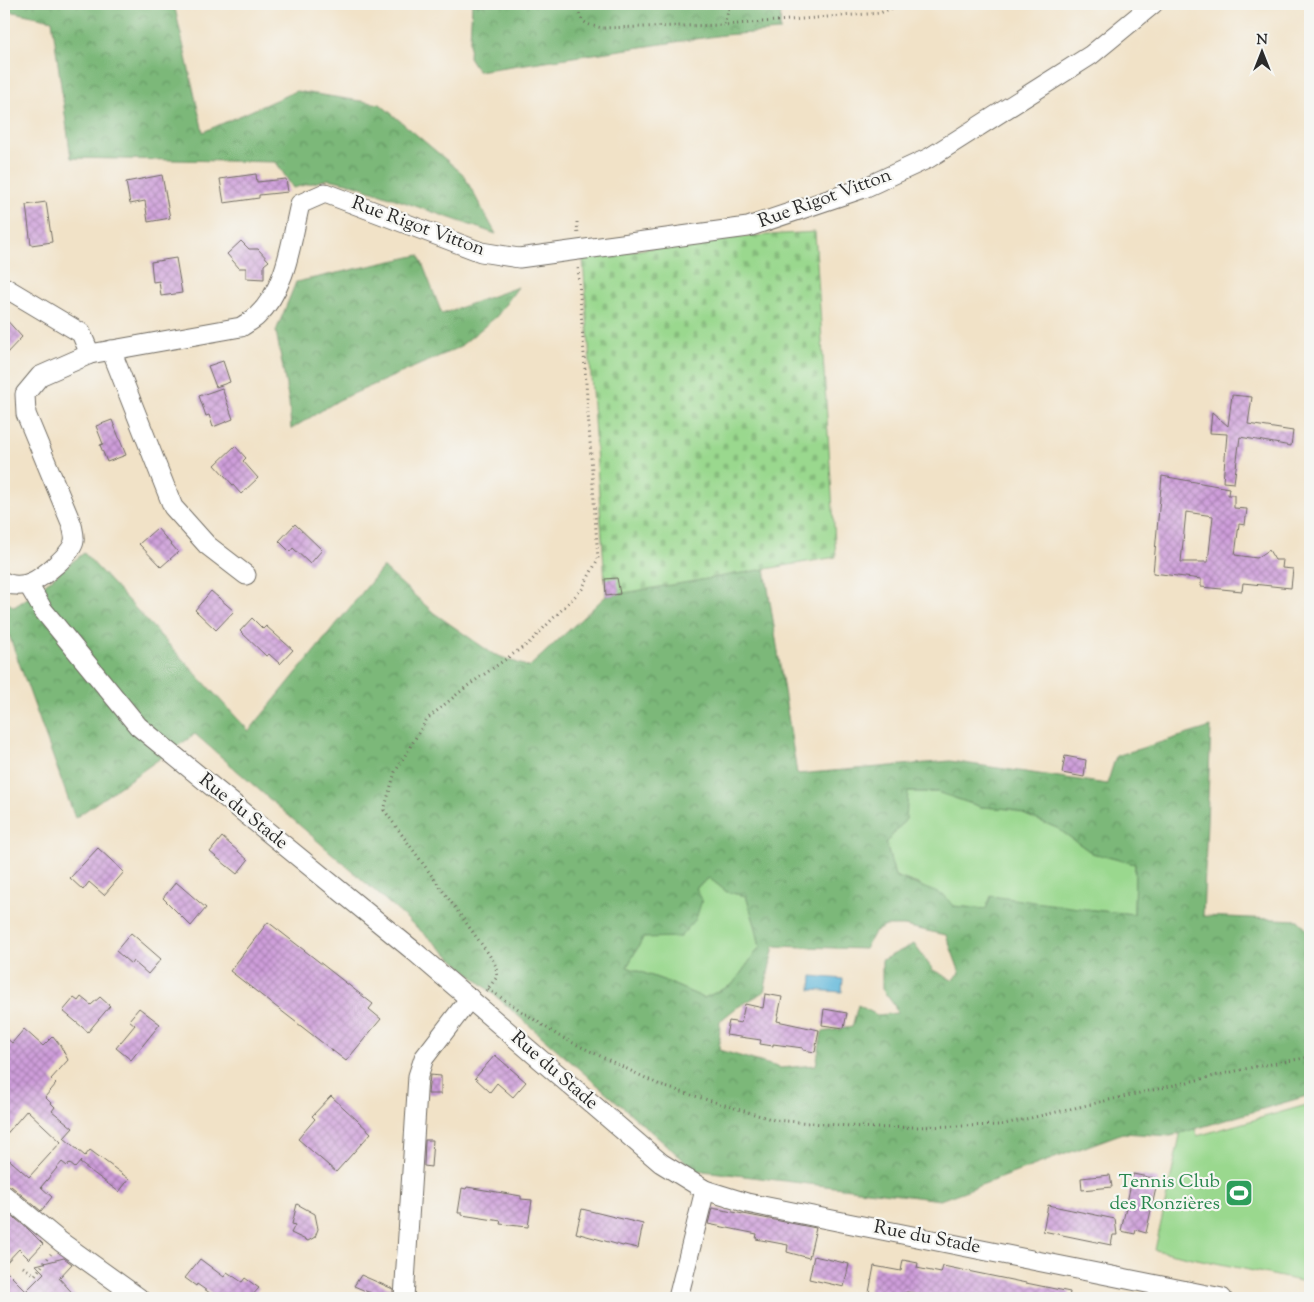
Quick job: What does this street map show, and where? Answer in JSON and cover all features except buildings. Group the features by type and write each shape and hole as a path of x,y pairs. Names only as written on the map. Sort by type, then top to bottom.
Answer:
{"street":[{"name":"Rue Rigot Vitton","path":"33,582 68,553 74,541 72,526 26,414 25,394 40,376 90,354 241,327 257,316 270,301 283,273 300,204 326,193 481,252 519,258 748,226 864,188 929,158 1091,55 1153,4"},
{"path":"4,287 81,333 90,354"},
{"path":"111,350 173,507 207,544 246,575"},
{"path":"4,582 8,585 33,582"},
{"name":"Rue du Stade","path":"33,582 43,610 138,726 415,952 662,1162 705,1190 747,1203 1222,1298"},
{"path":"404,1298 418,1076 424,1058 470,998"},
{"path":"678,1298 705,1190"},
{"path":"4,1195 61,1242 139,1298"}],"path":[{"path":"578,4 579,15 587,25 603,28 724,25 880,13 902,4"},
{"path":"724,25 730,4"},
{"path":"577,249 598,559 582,589 529,643 466,687 427,719 395,772 384,810 478,937 496,966 497,978 488,989 559,1036 662,1086 774,1120 875,1128 1000,1125 1248,1068 1310,1057"},
{"path":"35,1275 61,1242"},
{"path":"22,1267 35,1275 37,1279"}],"green space":[{"path":"4,4 174,4 203,132 296,91 380,104 463,174 496,234 355,185 329,179 293,188 276,162 71,158 52,20 4,10"},
{"path":"472,4 781,4 780,31 723,35 478,71 469,57"},
{"path":"815,232 836,557 606,596 583,258 721,238"},
{"path":"419,255 442,314 518,287 497,316 458,348 339,400 291,429 289,402 276,331 296,282"},
{"path":"84,553 249,731 383,567 434,613 493,654 529,667 606,596 765,569 797,774 950,761 1107,784 1116,756 1211,727 1203,916 1298,920 1310,933 1310,1095 1171,1136 1123,1133 940,1200 695,1170 195,734 75,818 4,621 4,600 14,607","holes":["908,792 937,792 981,807 1011,809 1057,828 1092,853 1135,864 1134,914 991,896 986,909 953,906 945,896 895,876 886,843 906,819","709,878 727,892 746,896 760,947 732,985 704,998 627,967 643,938 680,937 696,919 702,900 696,888","886,926 904,926 946,935 960,973 952,980 933,970 914,944 882,960 882,989 894,1005 897,1013 877,1015 858,1005 852,1027 822,1032 816,1065 781,1068 719,1050 720,1021 736,1008 764,992 774,946 865,949 874,932"]},
{"path":"907,792 937,792 981,807 1011,809 1057,828 1092,853 1135,864 1134,914 1093,910 986,909 952,906 918,884 895,876 886,843 906,819"},
{"path":"709,878 727,892 746,896 756,928 760,947 732,985 704,998 627,967 643,938"},
{"name":"Tennis Club des Ronzières","path":"1310,1104 1310,1283 1155,1250 1181,1131 1195,1129 1197,1136"}],"water":[{"path":"812,976 843,979 842,992 811,990"}],"place":[{"name":"Tennis Club des Ronzières","path":"1239,1193"}]}
